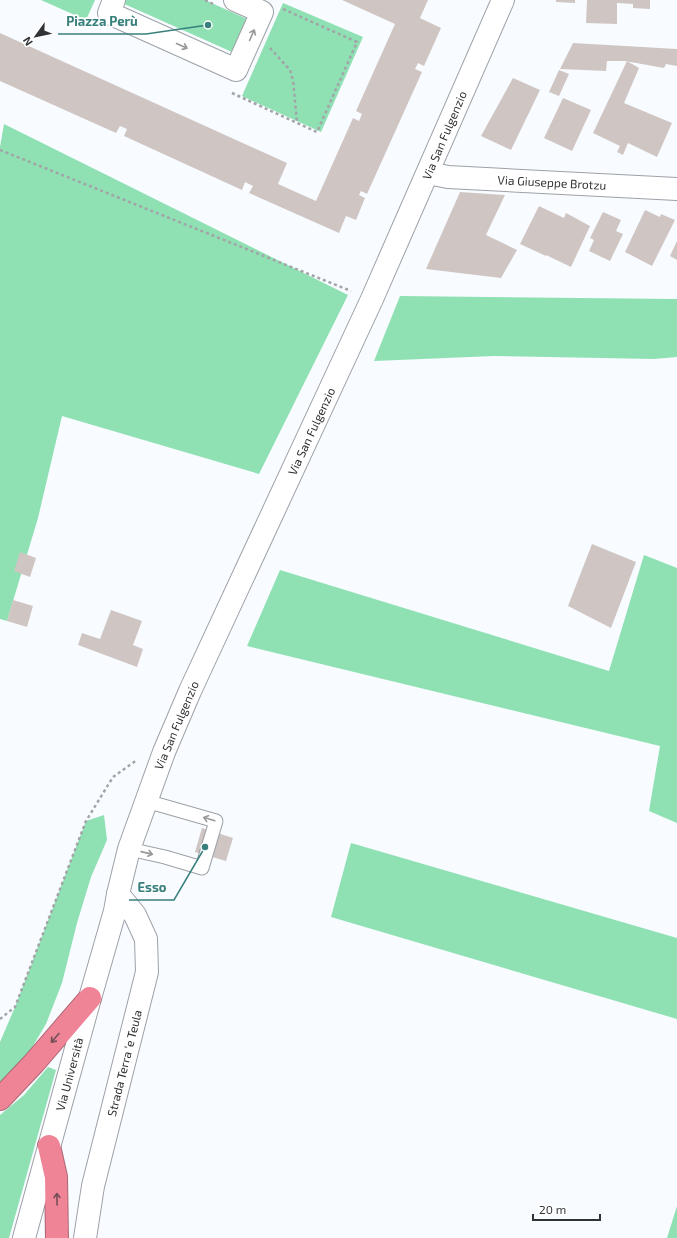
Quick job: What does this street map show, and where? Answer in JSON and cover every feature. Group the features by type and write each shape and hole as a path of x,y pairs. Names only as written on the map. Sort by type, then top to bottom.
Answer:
{"highway":[{"path":"0,1098 34,1063 90,998"},
{"path":"49,1146 56,1176 57,1238"}],"street":[{"path":"114,0 109,14 236,70 262,12 227,3"},
{"name":"Via San Fulgenzio","path":"128,856 164,752 194,683 372,300 503,0"},
{"name":"Via Giuseppe Brotzu","path":"428,173 448,177 677,189"},
{"name":"Via Università","path":"24,1238 128,856"},
{"name":"Strada Terra 'e Teula","path":"85,1238 93,1186 147,972 146,940 135,915 116,902"}],"lane":[{"path":"128,856 165,857 202,868 216,822 146,801"}],"path":[{"path":"205,0 227,3"},
{"path":"265,43 290,70 293,80 297,123"},
{"path":"0,150 372,300"},
{"path":"0,1019 15,1007 86,821 113,777 136,760 164,752"}],"green space":[{"path":"41,0 95,0 86,20"},
{"path":"124,0 205,0 247,19 232,52 122,3"},
{"path":"283,3 363,37 321,132 242,96"},
{"path":"4,124 348,295 259,474 62,416 38,518 7,621 0,619 0,147"},
{"path":"400,296 677,299 677,357 654,359 494,356 374,361"},
{"path":"644,555 677,568 677,823 649,811 660,746 247,646 280,570 609,671"},
{"path":"104,815 107,840 91,877 77,923 62,983 46,1024 27,1056 0,1087 0,1042 15,1007 86,821"},
{"path":"351,843 677,938 677,1019 331,917"},
{"path":"48,1067 56,1070 9,1238 0,1238 0,1115 24,1095"},
{"path":"677,1206 677,1238 667,1238"}],"building":[{"path":"342,0 428,0 420,18 441,28 424,66 418,63 415,69 422,72 367,194 361,191 359,195 365,198 356,220 346,216 339,233 249,193 253,186 245,182 242,190 124,136 127,129 120,126 116,133 0,81 0,33 287,163 278,184 316,201 353,118 359,121 362,114 356,111 395,24"},
{"path":"556,0 575,0 575,3 556,2"},
{"path":"587,0 650,0 650,9 633,8 633,4 617,3 617,24 586,23"},
{"path":"573,43 677,49 677,66 666,64 664,68 625,61 607,61 606,71 560,69"},
{"path":"627,61 639,68 624,103 672,123 657,157 628,143 623,155 617,152 620,146 593,133"},
{"path":"559,70 569,74 559,96 549,92"},
{"path":"513,78 540,90 511,150 481,136"},
{"path":"563,98 591,110 572,151 544,138"},
{"path":"460,192 505,195 486,235 517,250 501,278 426,269"},
{"path":"539,206 564,218 566,213 590,226 571,267 520,244"},
{"path":"645,210 660,217 661,214 675,220 652,266 625,252"},
{"path":"603,212 621,220 616,231 623,234 610,261 589,251 594,240 590,238"},
{"path":"677,241 677,260 670,256"},
{"path":"592,544 636,562 611,628 568,606"},
{"path":"20,552 36,558 30,577 14,571"},
{"path":"13,600 33,606 27,627 7,621"},
{"path":"111,610 142,621 133,645 143,649 137,667 78,645 82,633 100,639"},
{"path":"202,828 233,838 226,861 195,852"}],"place":[{"name":"Piazza Perù","path":"208,25"},
{"name":"Esso","path":"205,847"}]}
